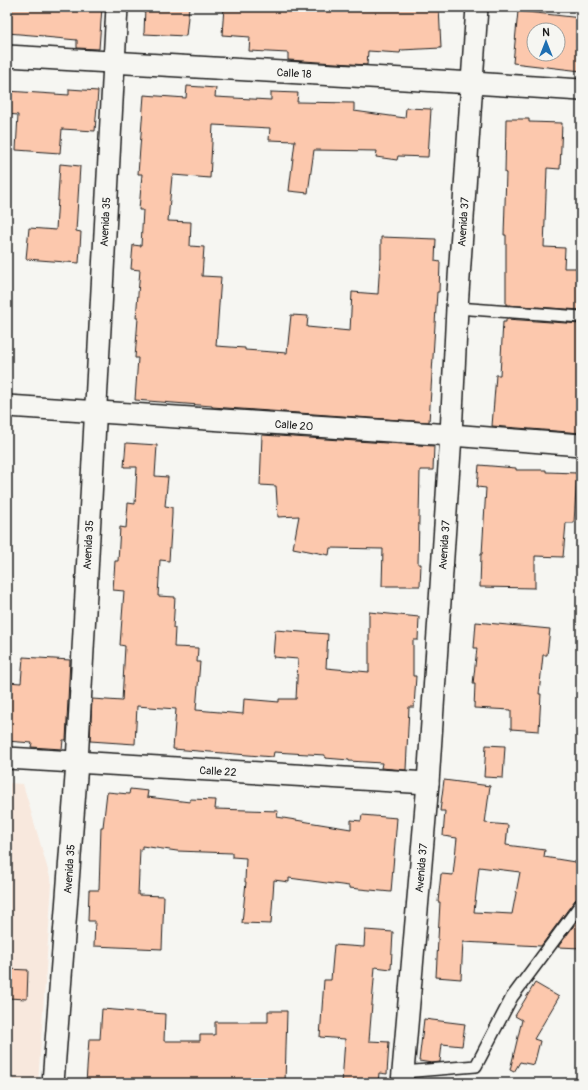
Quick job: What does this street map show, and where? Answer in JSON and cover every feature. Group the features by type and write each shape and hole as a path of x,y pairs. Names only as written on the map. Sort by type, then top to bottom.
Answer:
{"street":[{"name":"Avenida 35","path":"54,1083 77,763 118,7"},
{"name":"Avenida 37","path":"402,1077 428,783 452,435 457,308 477,7"},
{"name":"Calle 18","path":"7,56 473,82 581,90"},
{"name":"Calle 20","path":"7,406 452,435 581,445"},
{"name":"Calle 22","path":"7,758 428,783"}],"lane":[{"path":"457,308 581,317"},
{"path":"402,1077 476,1066 512,997 581,904"}],"shaded area":[{"path":"7,783 23,784 52,884 38,1083 7,1083"}],"building":[{"path":"7,7 102,7 99,49 77,48 77,40 7,33"},
{"path":"145,7 189,7 186,36 144,34"},
{"path":"224,7 330,9 330,7 439,7 441,48 401,50 400,53 368,51 367,65 288,60 288,53 249,51 250,37 222,35"},
{"path":"518,11 581,18 581,71 513,63"},
{"path":"187,86 216,88 215,97 271,100 271,92 298,93 297,102 354,103 354,111 405,118 406,108 431,109 428,157 398,156 397,160 376,157 377,151 314,150 308,193 289,191 295,141 269,140 270,128 213,125 210,178 172,176 168,221 191,222 190,246 204,247 202,276 221,277 216,346 287,353 291,315 308,316 307,327 350,331 352,292 378,294 381,237 436,239 435,261 440,262 439,292 437,292 429,422 212,407 135,400 138,358 135,358 138,318 136,318 140,270 131,269 133,245 141,246 143,210 139,210 142,174 138,174 144,95 186,98"},
{"path":"69,89 98,91 95,131 62,129 60,153 16,150 18,115 7,114 7,91 69,95"},
{"path":"506,119 529,119 529,122 562,123 560,169 547,168 544,247 565,248 564,268 581,268 581,310 506,305 506,235 504,235"},
{"path":"60,164 80,166 76,231 81,232 79,263 26,259 29,228 56,230"},
{"path":"506,319 581,324 581,433 492,426 496,375 500,375 503,322 506,322"},
{"path":"262,435 434,446 433,470 420,470 418,564 421,564 420,586 382,586 383,549 330,548 329,555 293,548 299,516 278,517 276,486 260,485"},
{"path":"126,443 157,445 155,476 168,477 165,506 172,507 169,561 160,560 158,596 175,597 173,628 175,628 174,647 198,648 197,662 200,662 196,710 243,714 244,699 279,702 279,699 296,699 298,659 273,657 275,630 328,634 326,668 369,672 369,612 419,617 418,640 413,640 413,676 416,676 414,707 409,707 406,770 381,768 382,763 325,758 325,755 274,752 273,757 173,749 176,709 137,706 135,744 90,741 92,699 122,701 125,646 120,645 124,591 113,590 115,561 118,561 120,527 126,528 128,503 135,504 137,467 124,467"},
{"path":"479,465 516,468 516,470 546,470 546,472 577,473 574,523 566,523 563,557 535,556 535,588 480,587 486,488 477,487"},
{"path":"476,622 550,629 547,655 543,655 539,694 541,694 539,731 511,729 511,710 474,708 475,684 473,684 477,648 474,648"},
{"path":"23,657 70,660 66,740 63,740 62,749 31,747 32,743 7,741 7,682 21,683"},
{"path":"486,745 505,746 503,778 484,777"},
{"path":"444,780 490,786 485,823 508,825 506,845 545,850 544,857 581,863 581,897 575,900 541,946 463,942 461,979 436,977 440,902 438,902 441,874 453,875 457,838 443,836 445,811 440,811","holes":["479,867 520,872 512,914 474,912"]},
{"path":"130,789 148,791 147,797 190,802 190,799 216,800 215,809 278,811 277,817 351,829 351,820 361,821 362,815 397,818 391,892 349,888 349,886 289,878 289,882 274,880 271,924 242,923 246,882 246,858 232,857 232,853 177,851 142,846 142,849 140,849 138,895 164,896 162,949 94,946 95,921 88,921 89,890 99,890 101,827 103,827 107,792 129,794"},
{"path":"581,916 581,948 558,947"},
{"path":"365,930 393,932 391,969 375,967 369,1041 389,1042 387,1074 379,1073 378,1083 342,1083 345,1039 320,1037 324,980 331,980 334,945 364,947"},
{"path":"7,969 28,970 27,999 7,998"},
{"path":"535,983 559,997 534,1039 540,1041 534,1065 520,1062 514,1072 510,1070 522,1020 515,1016"},
{"path":"102,1009 165,1014 164,1041 200,1041 200,1035 215,1035 215,1022 268,1022 268,1011 287,1011 285,1083 86,1083 89,1039 100,1039"},
{"path":"424,1019 465,1024 462,1046 442,1044 440,1062 432,1063 419,1061"}]}
